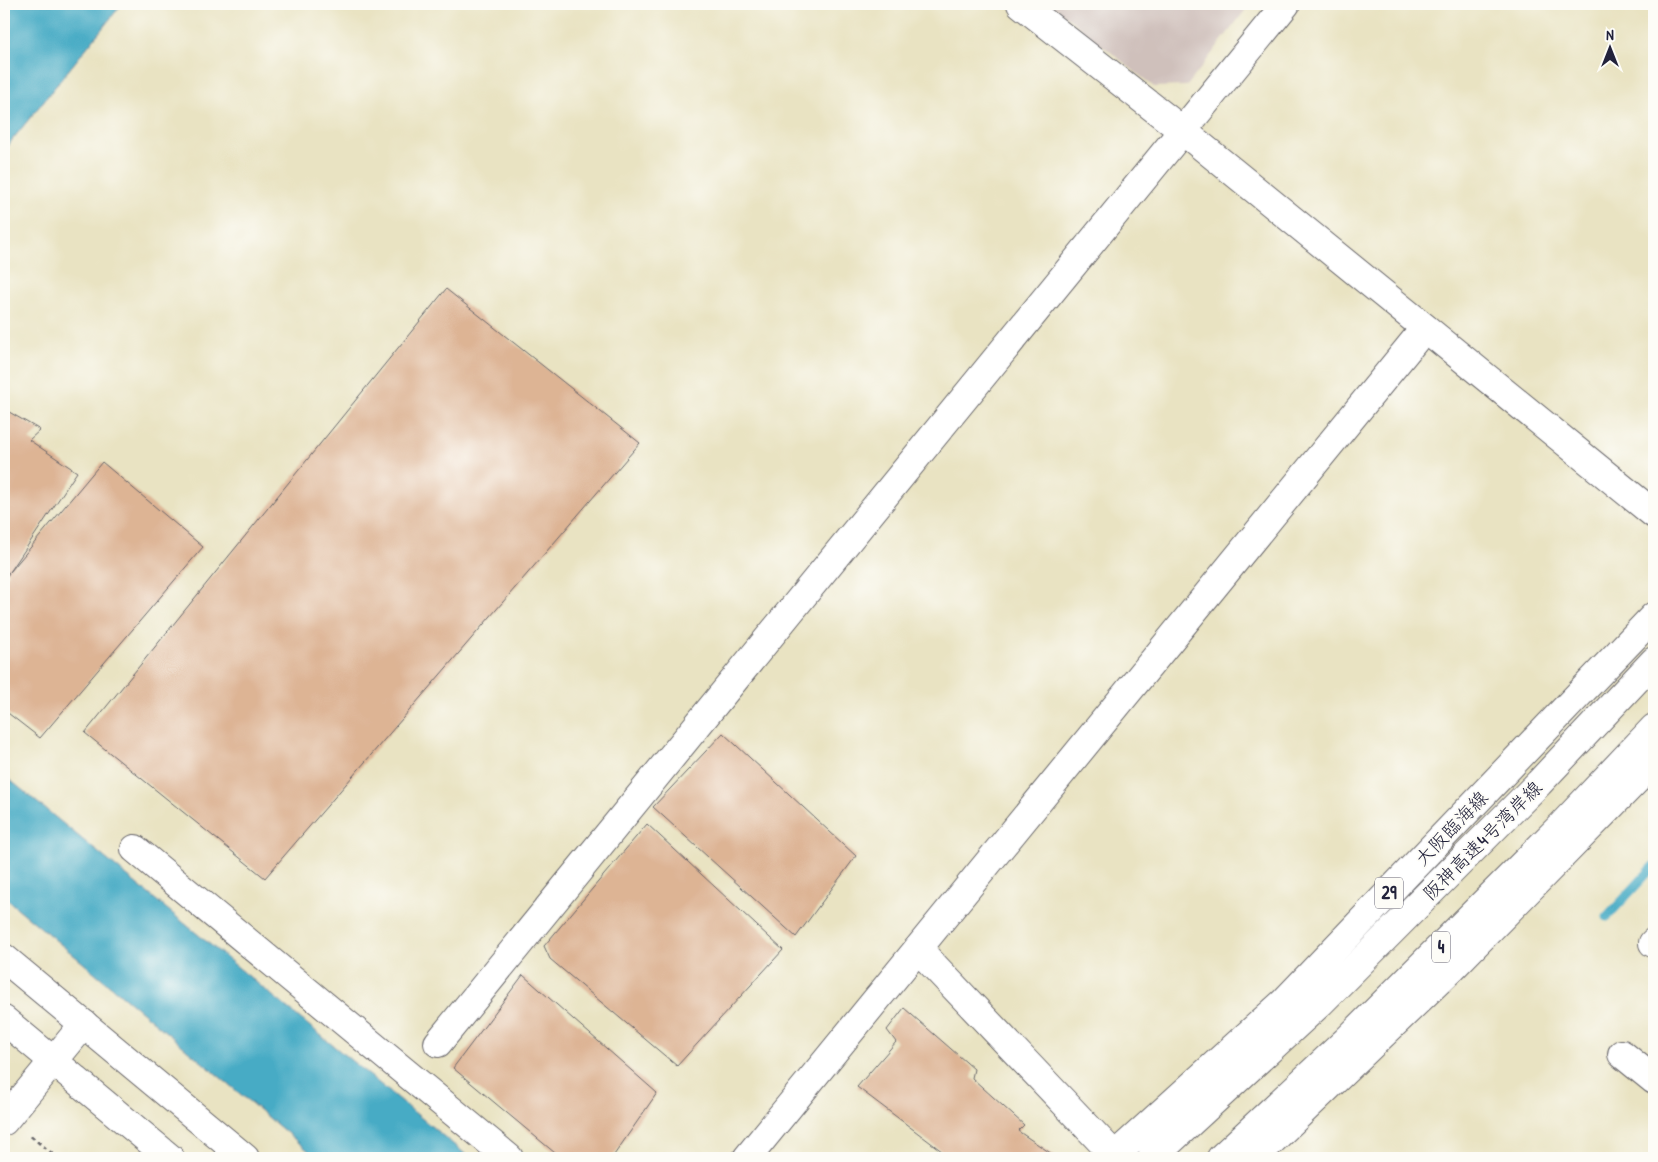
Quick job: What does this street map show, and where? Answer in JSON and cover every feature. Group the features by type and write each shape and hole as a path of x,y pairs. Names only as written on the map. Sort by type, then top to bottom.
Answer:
{"main road":[{"path":"1021,4 1182,131 1654,514"},
{"path":"438,1043 1286,4"},
{"path":"747,1158 1425,328"},
{"name":"大阪臨海線","path":"1113,1157 1285,1001 1654,616"},
{"name":"阪神高速4号湾岸線","path":"1152,1158 1320,1003 1539,783 1654,661"},
{"name":"4","path":"1221,1158 1346,1041 1562,825 1654,728"},
{"path":"1254,1158 1452,968 1654,762"},
{"path":"135,849 509,1158"},
{"path":"918,949 1113,1157"},
{"path":"4,958 245,1158"},
{"path":"4,1020 170,1158"},
{"path":"4,1121 52,1060 84,1024"},
{"path":"1622,1054 1654,1080"}],"path":[{"path":"31,1136 57,1158"}],"shaded area":[{"path":"1051,4 1250,4 1187,86 1154,87"}],"water":[{"path":"4,4 122,4 4,150"},
{"path":"4,775 470,1158 317,1158 4,897"}],"building":[{"path":"446,289 640,443 265,878 85,733"},
{"path":"4,374 9,379 4,386"},
{"path":"4,409 40,430 29,440 77,472 10,572 102,462 203,547 40,738 4,710 4,580 9,573 4,568"},
{"path":"723,733 856,856 796,937 653,807"},
{"path":"647,824 783,950 677,1066 550,959 544,946"},
{"path":"523,975 657,1093 612,1158 561,1158 453,1068"},
{"path":"904,1008 974,1069 972,1078 1024,1125 1018,1131 1055,1156 1054,1158 951,1158 857,1087 896,1042 887,1030"}],"waterway":[{"path":"1607,917 1654,866"}]}
